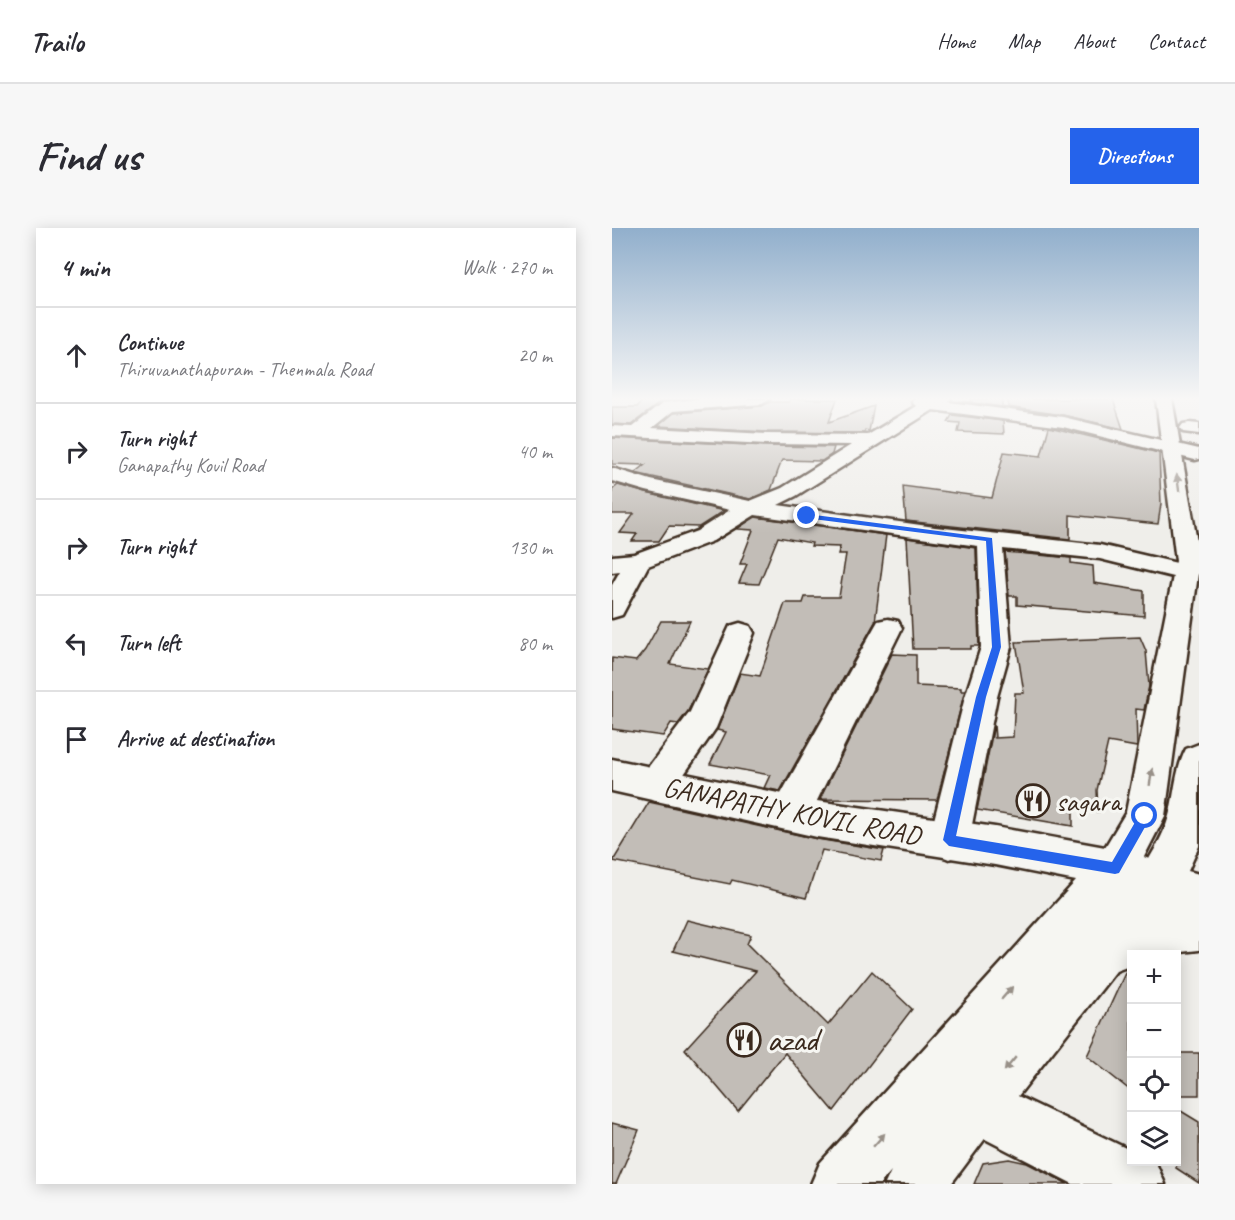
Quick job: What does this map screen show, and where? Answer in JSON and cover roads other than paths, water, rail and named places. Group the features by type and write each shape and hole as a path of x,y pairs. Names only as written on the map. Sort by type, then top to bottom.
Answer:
{"street":[{"path":"612,609 625,562 705,536 752,508 789,492 867,444"},
{"path":"1148,444 1173,450 1197,463"},
{"path":"1158,882 1145,816 1193,565 1172,444"},
{"path":"1195,444 1197,463"},
{"path":"612,474 646,485 752,508 1193,565"},
{"path":"949,840 981,697 996,647 990,539"},
{"path":"790,813 888,628"},
{"path":"656,785 704,719 740,633"},
{"name":"GANAPATHY KOVIL ROAD","path":"612,775 790,813 949,840 1158,882"},
{"path":"915,1184 976,1104 1158,882 1178,848 1197,787"},
{"path":"840,1184 1158,882"},
{"path":"1101,954 1149,935 1186,927 1199,927"},
{"path":"976,1104 1135,1184"}],"place":[{"name":"sagara","path":"1033,801"},
{"name":"azad","path":"744,1040"}]}
